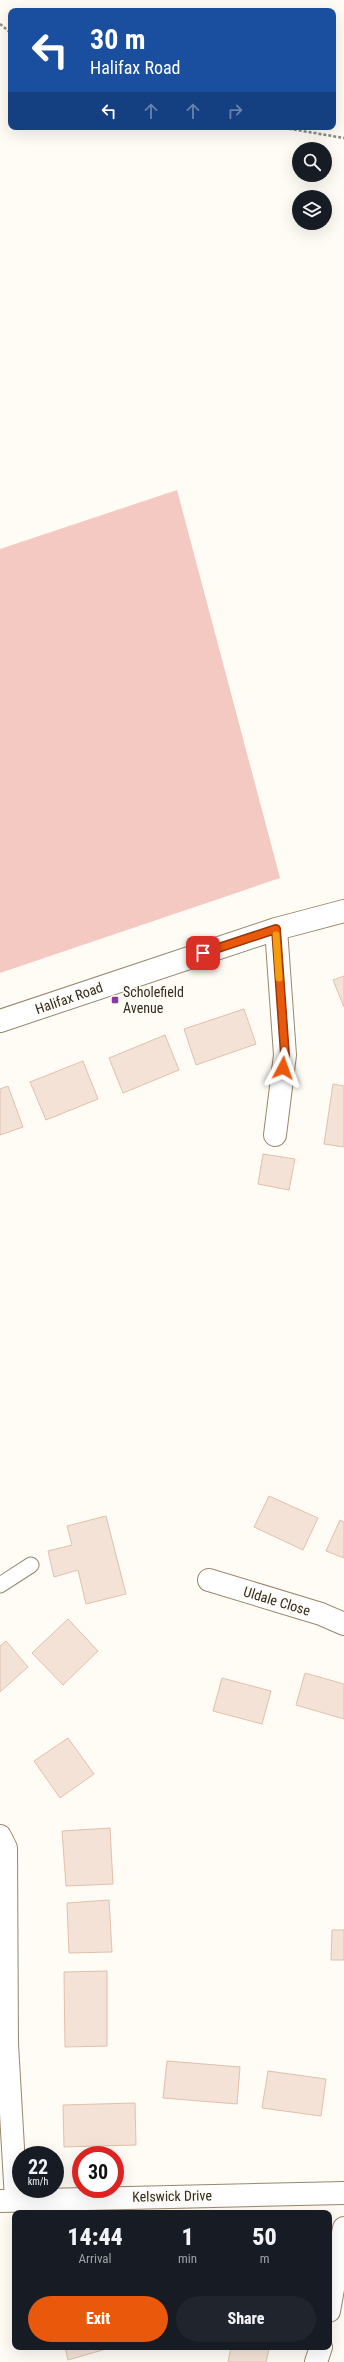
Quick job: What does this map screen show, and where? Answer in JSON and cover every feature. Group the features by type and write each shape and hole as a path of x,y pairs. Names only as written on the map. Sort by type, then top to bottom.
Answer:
{"street":[{"name":"Halifax Road","path":"0,1021 276,929 344,912"},
{"path":"274,1135 285,1055 276,929"},
{"name":"Uldale Close","path":"209,1580 320,1614 344,1624"},
{"path":"0,1836 6,1848 8,2200"},
{"name":"Kelswick Drive","path":"8,2200 344,2193"},
{"path":"332,2294 344,2228"},
{"path":"316,2362 320,2350"}],"lane":[{"path":"0,1584 31,1565"}],"path":[{"path":"297,130 344,138"}],"shaded area":[{"path":"177,490 280,878 0,973 0,549"}],"building":[{"path":"344,976 344,1007 333,980"},
{"path":"244,1009 256,1044 196,1065 184,1029"},
{"path":"165,1035 179,1070 123,1093 109,1058"},
{"path":"83,1061 98,1099 46,1120 30,1082"},
{"path":"333,1084 344,1086 344,1147 324,1144"},
{"path":"8,1086 23,1127 0,1135 0,1089"},
{"path":"263,1154 295,1159 289,1190 258,1184"},
{"path":"269,1496 318,1518 303,1550 254,1527"},
{"path":"106,1516 126,1594 86,1604 78,1570 54,1577 48,1551 72,1545 67,1526"},
{"path":"340,1520 344,1522 344,1558 326,1551"},
{"path":"68,1619 98,1651 63,1685 32,1653"},
{"path":"6,1641 28,1667 0,1692 0,1646"},
{"path":"305,1673 344,1684 344,1719 296,1705"},
{"path":"222,1678 271,1691 262,1724 213,1711"},
{"path":"68,1738 94,1774 60,1798 34,1761"},
{"path":"110,1828 113,1884 66,1886 62,1831"},
{"path":"109,1900 112,1952 69,1953 67,1903"},
{"path":"332,1930 344,1930 344,1960 331,1960"},
{"path":"107,1971 107,2046 65,2047 64,1972"},
{"path":"167,2061 240,2067 237,2104 163,2098"},
{"path":"268,2071 326,2079 321,2116 262,2108"},
{"path":"135,2103 136,2145 64,2147 63,2105"},
{"path":"66,2350 103,2350 68,2360"},
{"path":"230,2350 269,2350 266,2362 228,2362"}],"slow traffic":[{"path":"276,935 279,978"}],"place":[{"name":"Scholefield Avenue","path":"115,1000"}],"route":[{"path":"203,953 276,929 285,1055 283,1068"}]}
